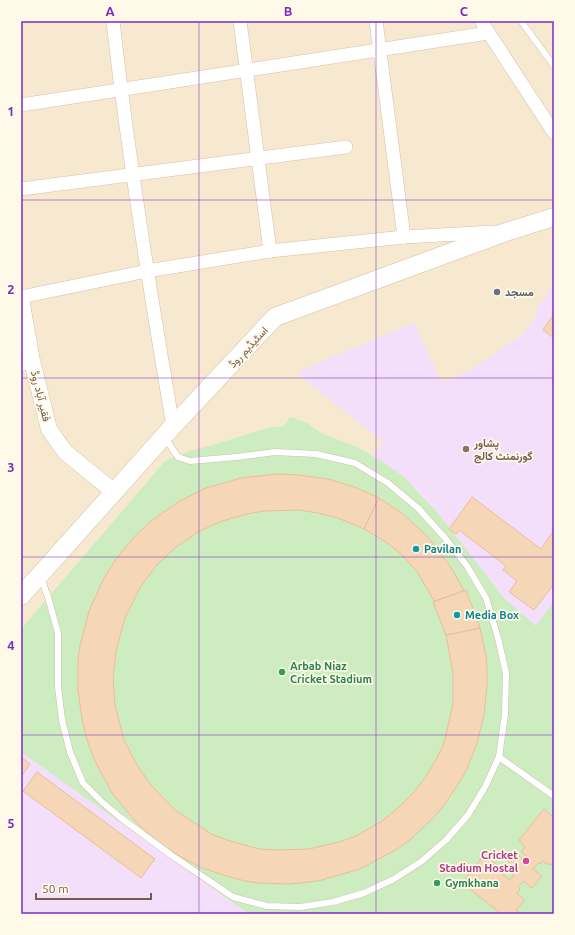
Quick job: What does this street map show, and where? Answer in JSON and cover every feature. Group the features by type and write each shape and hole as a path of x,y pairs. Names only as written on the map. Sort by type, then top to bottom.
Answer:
{"main road":[{"name":"اسٹیڈیم روڈ","path":"21,596 113,491 275,318 506,232 554,217"}],"street":[{"path":"113,21 168,431"},
{"path":"240,21 270,252"},
{"path":"376,21 404,237"},
{"path":"21,105 379,50 486,25 554,133"},
{"path":"21,189 346,147"},
{"path":"21,298 147,271 270,252 404,237 506,232"},
{"name":"فقیر آباد روڈ","path":"21,298 26,363 49,429 65,452 113,491"}],"lane":[{"path":"522,21 554,66"},
{"path":"39,575 48,598 58,633 58,687 62,720 70,752 83,783 121,818 170,855 232,897 267,906 300,907 333,902 364,893 394,879 422,861 442,844 468,815 485,787 498,756 505,714 506,673 498,638 486,598 468,566 418,508 388,483 355,463 316,454 275,452 190,461 178,456 168,431"},
{"path":"498,756 554,796"}],"shaded area":[{"path":"21,21 554,21 554,914 21,914"},
{"name":"پشاور گورنمنٹ کالج","path":"554,284 554,601 536,626 503,597 442,518 404,477 374,457 383,441 303,379 298,371 414,323 442,383 469,371 523,334 537,316 536,310"},
{"path":"21,751 250,914 21,914"}],"green space":[{"name":"Arbab Niaz Cricket Stadium","path":"290,417 307,423 321,433 357,447 386,464 404,477 442,518 503,597 536,626 554,601 554,914 249,914 21,752 21,629 165,461 190,451 267,428 284,426"}],"building":[{"path":"554,314 554,338 543,330"},
{"path":"277,474 328,479 357,488 379,498 364,529 338,518 299,510 264,511 222,521 198,532 176,547 157,565 141,586 125,618 116,651 113,678 115,705 124,740 136,763 150,784 175,810 213,835 259,849 309,849 339,842 356,836 382,821 412,794 425,778 444,743 453,704 453,673 446,635 480,628 486,656 487,670 484,715 477,743 466,771 459,783 442,808 432,819 399,848 360,869 318,881 289,884 245,881 202,868 164,846 141,827 112,793 95,761 87,740 82,719 78,690 78,661 80,646 89,611 104,578 116,559 134,537 150,522 168,509 206,488 241,478"},
{"path":"472,497 541,549 554,530 554,584 534,610 509,592 517,581 503,570 506,566 459,530 456,534 449,529"},
{"name":"Pavilan","path":"379,498 403,514 428,537 452,569 464,591 434,601 418,573 402,555 386,542 364,529"},
{"name":"Media Box","path":"466,590 480,628 446,635 433,602"},
{"path":"21,757 30,764 21,777"},
{"path":"37,772 155,859 141,878 23,791"},
{"name":"Cricket Stadium Hostal","path":"544,809 554,818 554,862 551,865 549,863 548,865 543,861 541,864 539,862 533,869 542,876 532,888 523,881 518,887 520,889 517,894 525,900 516,910 519,912 517,914 499,914 500,913 462,883 484,855 503,869 500,872 510,880 514,875 504,868 515,853 524,860 527,856 521,852 525,847 519,840"}],"place":[{"name":"مسجد","path":"497,292"},
{"name":"پشاور گورنمنٹ کالج","path":"466,449"},
{"name":"Pavilan","path":"416,549"},
{"name":"Media Box","path":"457,615"},
{"name":"Arbab Niaz Cricket Stadium","path":"282,672"},
{"name":"Cricket Stadium Hostal","path":"526,861"},
{"name":"Gymkhana","path":"437,883"}]}
